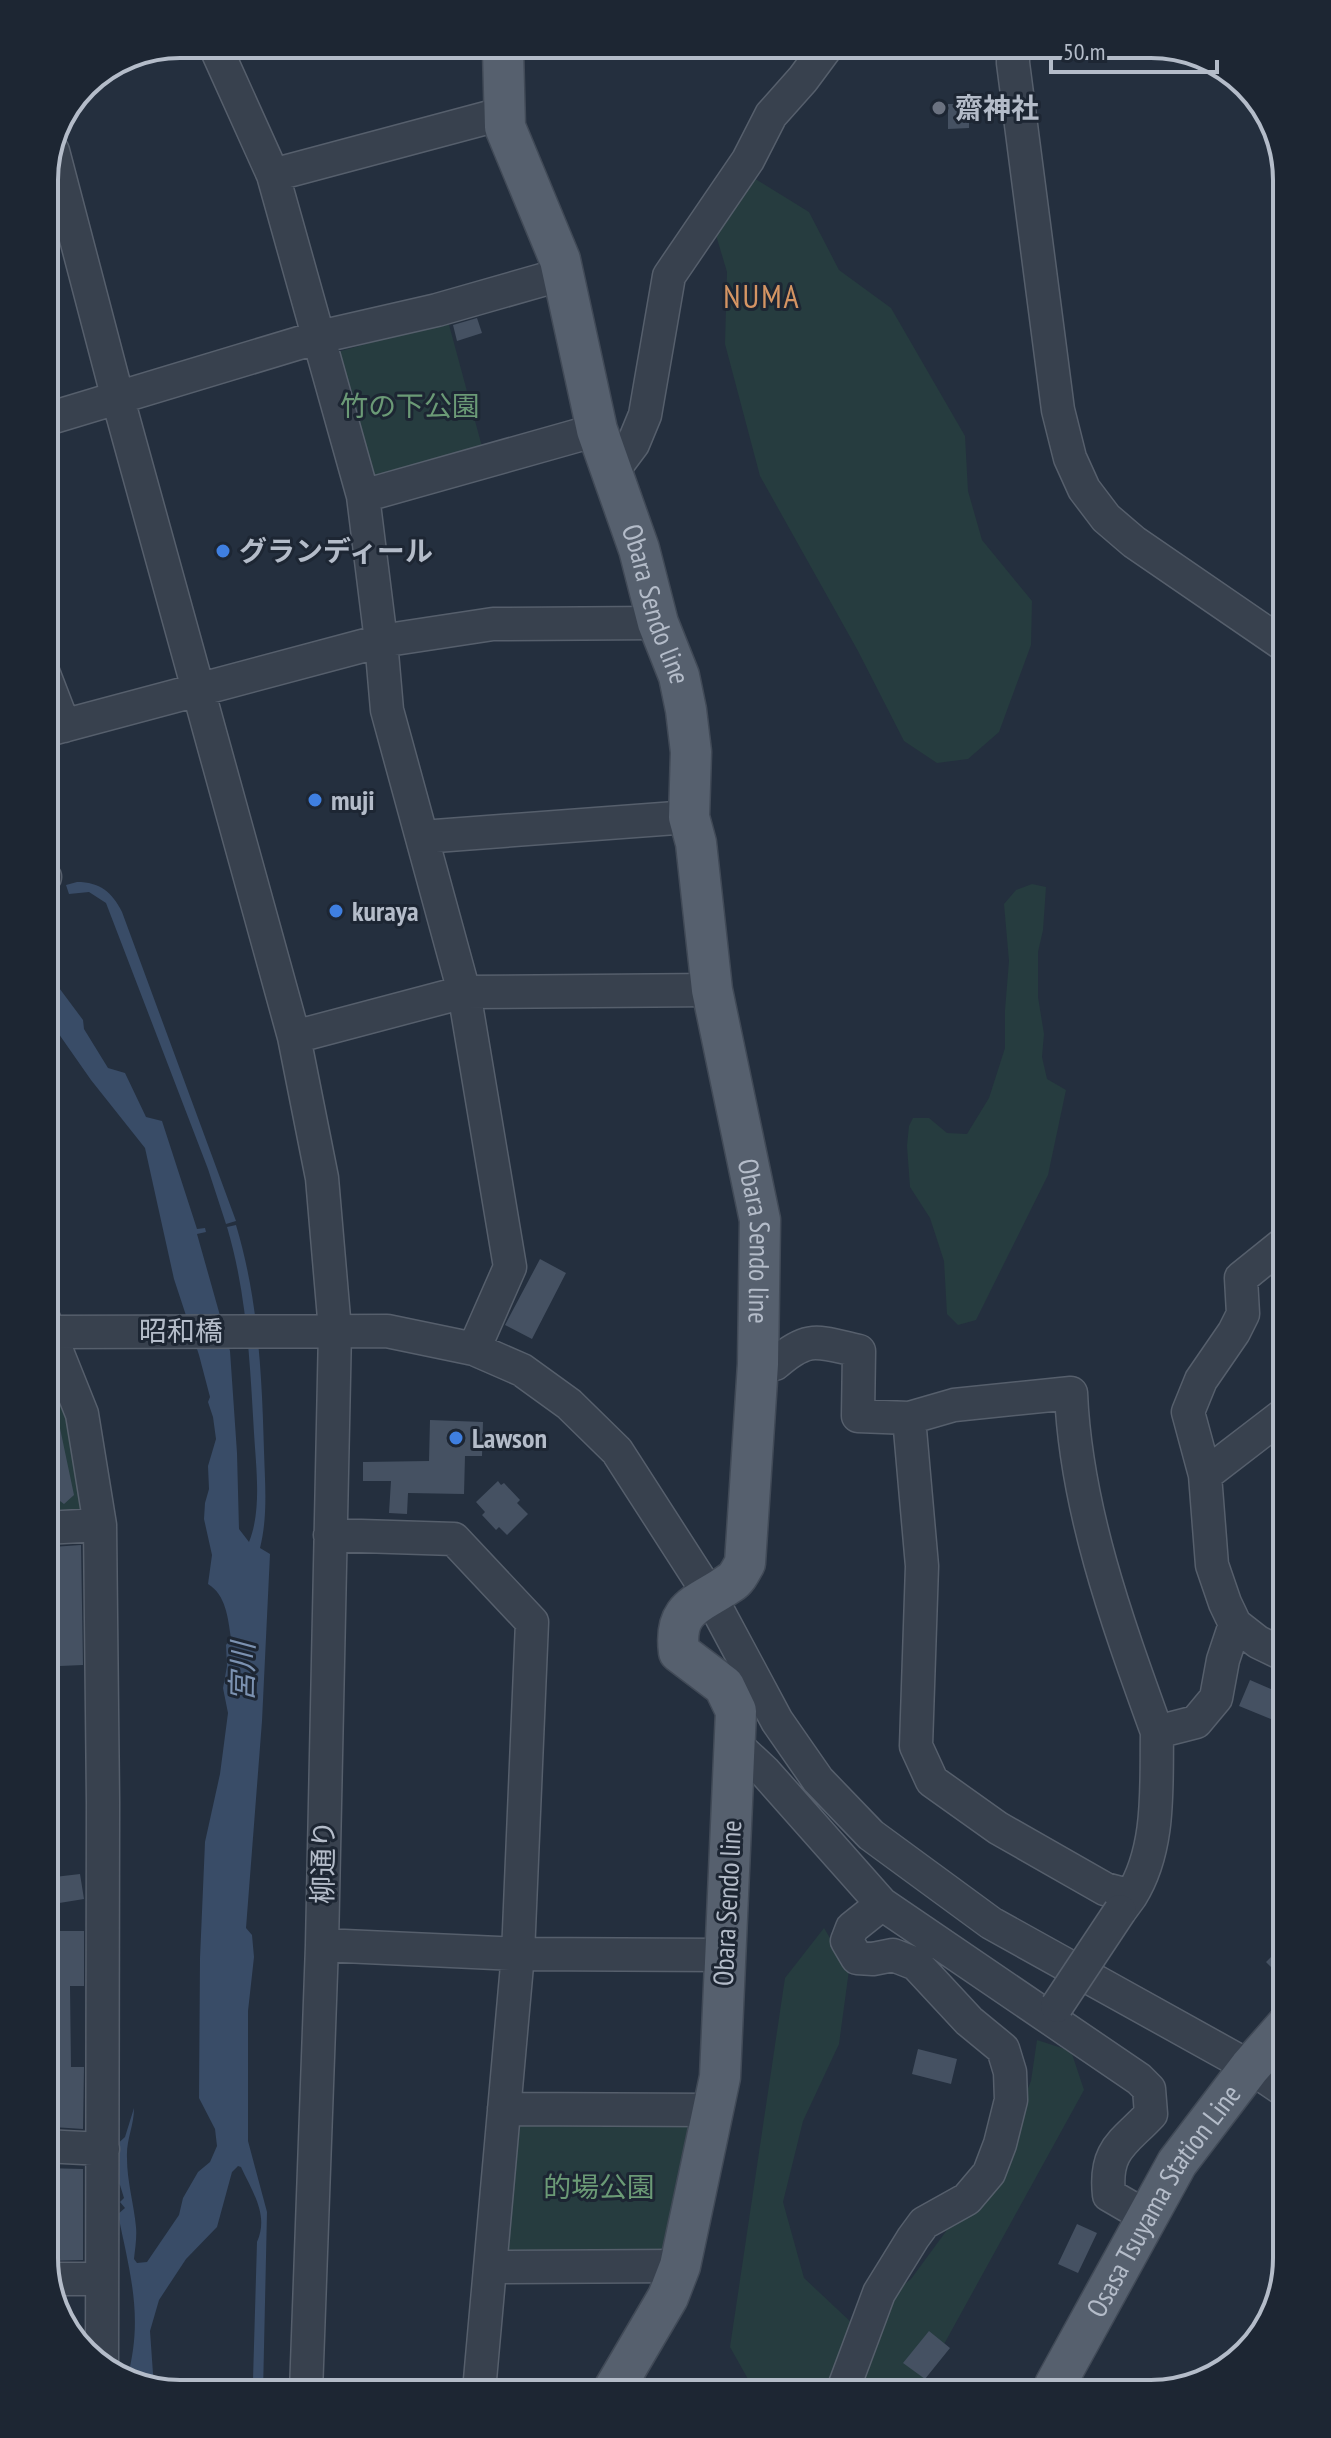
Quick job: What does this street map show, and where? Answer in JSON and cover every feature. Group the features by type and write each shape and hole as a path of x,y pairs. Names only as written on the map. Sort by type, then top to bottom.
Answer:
{"main road":[{"name":"Obara Sendo line","path":"503,58 505,127 560,260 597,430 639,549 658,623 679,676 691,752 689,817 696,843 712,990 760,1220 758,1364 745,1563 733,1582 709,1594 684,1615 676,1631 679,1652 724,1686 736,1711 720,2077 680,2266 668,2297 619,2380"},
{"name":"Osasa Tsuyama Station Line","path":"1058,2380 1177,2163 1273,2041"}],"street":[{"path":"220,58 273,175 363,496 387,710 464,992 510,1267 474,1349"},
{"path":"612,472 633,444 645,415 669,276 748,160 771,115 819,58"},
{"path":"1007,58 1058,410 1070,458 1084,489 1106,518 1125,534 1273,637"},
{"path":"273,175 505,113"},
{"name":"柳通り","path":"58,171 294,1037 322,1178 335,1330 322,1945 306,2380"},
{"path":"58,416 319,337 437,310 563,274"},
{"path":"363,496 597,430"},
{"path":"58,727 381,641 493,624 658,623"},
{"path":"422,837 689,817"},
{"path":"294,1037 464,992 712,990"},
{"path":"1273,1252 1241,1278 1243,1314 1201,1380 1188,1412 1205,1475 1212,1565 1235,1624 1273,1649"},
{"name":"昭和橋","path":"58,1328 387,1331 474,1349 522,1370 569,1404 617,1451 709,1594 777,1721 818,1780 871,1835 991,1923 1273,2083"},
{"path":"758,1364 775,1364 791,1350 811,1341 859,1351 858,1416 909,1418 954,1405 1071,1393 1073,1435 1101,1560 1126,1647 1157,1732 1156,1804 1149,1860 1126,1904 1053,2012"},
{"path":"58,1350 82,1414 100,1525 102,2351"},
{"path":"909,1418 922,1566 916,1746 932,1781 998,1828 1126,1904"},
{"path":"1205,1475 1273,1423"},
{"path":"58,1527 100,1525"},
{"path":"330,1535 454,1539 532,1622 518,1954 480,2380"},
{"path":"1157,1732 1196,1722 1216,1698 1223,1660 1235,1624"},
{"path":"736,1745 765,1772 882,1904 1053,2012 1149,2089 1151,2114 1129,2133 1112,2157 1106,2172 1109,2195 1147,2217"},
{"path":"847,2380 879,2293 913,2238 924,2223 967,2199 989,2173 1011,2100 1010,2072 1003,2049 969,2021 916,1964 893,1955 857,1958 847,1941 852,1928 882,1904"},
{"path":"322,1945 518,1954 724,1955"},
{"path":"504,2109 713,2110"},
{"path":"58,2147 103,2149"},
{"path":"490,2267 680,2266"},
{"path":"60,2279 102,2279"}],"green space":[{"path":"744,172 809,212 839,270 891,308 965,436 968,491 982,540 1032,601 1031,645 999,732 968,759 937,763 904,741 858,651 760,476 725,344 727,272 713,225"},
{"name":"竹の下公園","path":"448,321 484,454 376,483 336,358 341,351"},
{"path":"1032,884 1046,887 1038,952 1038,997 1044,1034 1042,1057 1047,1079 1066,1090 1048,1175 976,1320 958,1325 947,1314 944,1261 930,1218 910,1187 909,1126 913,1118 929,1118 947,1133 967,1134 989,1098 1005,1048 1009,961 1004,904 1016,890"},
{"path":"58,1388 73,1424 83,1514 58,1515"},
{"path":"824,1928 849,1970 839,2044 803,2121 783,2202 804,2278 853,2324 911,2279 947,2230 991,2192 1012,2126 1031,2081 1037,2040 1071,2051 1084,2090 924,2380 749,2380 730,2347 785,1978"},
{"name":"的場公園","path":"529,2119 692,2123 669,2253 513,2254 504,2243 516,2126"}],"water":[{"path":"77,882 104,890 122,912 236,1221 226,1224 106,903 89,892 69,894 66,885"},
{"name":"宮川","path":"58,986 83,1020 84,1029 108,1068 125,1073 146,1117 162,1121 197,1229 205,1228 206,1232 197,1234 230,1351 239,1529 249,1542 256,1516 257,1488 251,1381 243,1303 227,1227 236,1225 258,1336 265,1488 260,1548 270,1554 262,1721 246,1928 252,1935 254,1957 248,2011 248,2141 267,2212 263,2380 253,2380 260,2213 238,2166 232,2172 217,2227 186,2259 159,2300 150,2331 153,2377 129,2369 135,2315 131,2276 118,2214 125,2208 120,2202 124,2198 116,2181 114,2147 125,2137 134,2108 127,2158 136,2227 134,2259 137,2263 147,2262 179,2215 183,2198 198,2172 210,2162 217,2146 215,2129 199,2098 200,1958 205,1842 220,1774 228,1713 223,1688 227,1666 226,1645 231,1638 222,1601 208,1584 212,1555 204,1519 209,1489 208,1466 216,1439 208,1402 210,1397 174,1279 145,1148 58,1032"}],"building":[{"path":"948,104 976,104 975,122 969,122 969,128 948,129"},
{"path":"477,318 482,333 457,341 453,325"},
{"path":"540,1259 566,1273 532,1339 505,1325"},
{"path":"58,1419 74,1495 64,1504 58,1500"},
{"path":"430,1420 483,1422 482,1456 465,1456 464,1494 408,1493 407,1514 389,1513 391,1481 363,1481 363,1462 429,1461"},
{"path":"498,1481 501,1485 504,1483 520,1500 517,1503 528,1514 507,1535 499,1527 496,1530 482,1515 485,1512 476,1502"},
{"path":"81,1545 83,1665 60,1666 58,1547"},
{"path":"1250,1680 1273,1690 1273,1720 1239,1706"},
{"path":"80,1874 84,1899 58,1903 58,1877"},
{"path":"58,1931 84,1931 84,1986 70,1986 71,2067 84,2067 83,2129 58,2127"},
{"path":"1273,1955 1273,1969 1266,1962"},
{"path":"918,2049 957,2059 951,2084 912,2074"},
{"path":"58,2168 83,2169 83,2260 58,2261"},
{"path":"1077,2224 1097,2233 1078,2273 1058,2264"},
{"path":"929,2331 950,2348 925,2379 903,2363"}],"place":[{"name":"齋神社","path":"939,108"},
{"name":"グランディール","path":"223,551"},
{"name":"muji","path":"315,800"},
{"name":"kuraya","path":"336,911"},
{"name":"Lawson","path":"456,1438"}],"district":[{"name":"NUMA","path":"762,297"}]}
